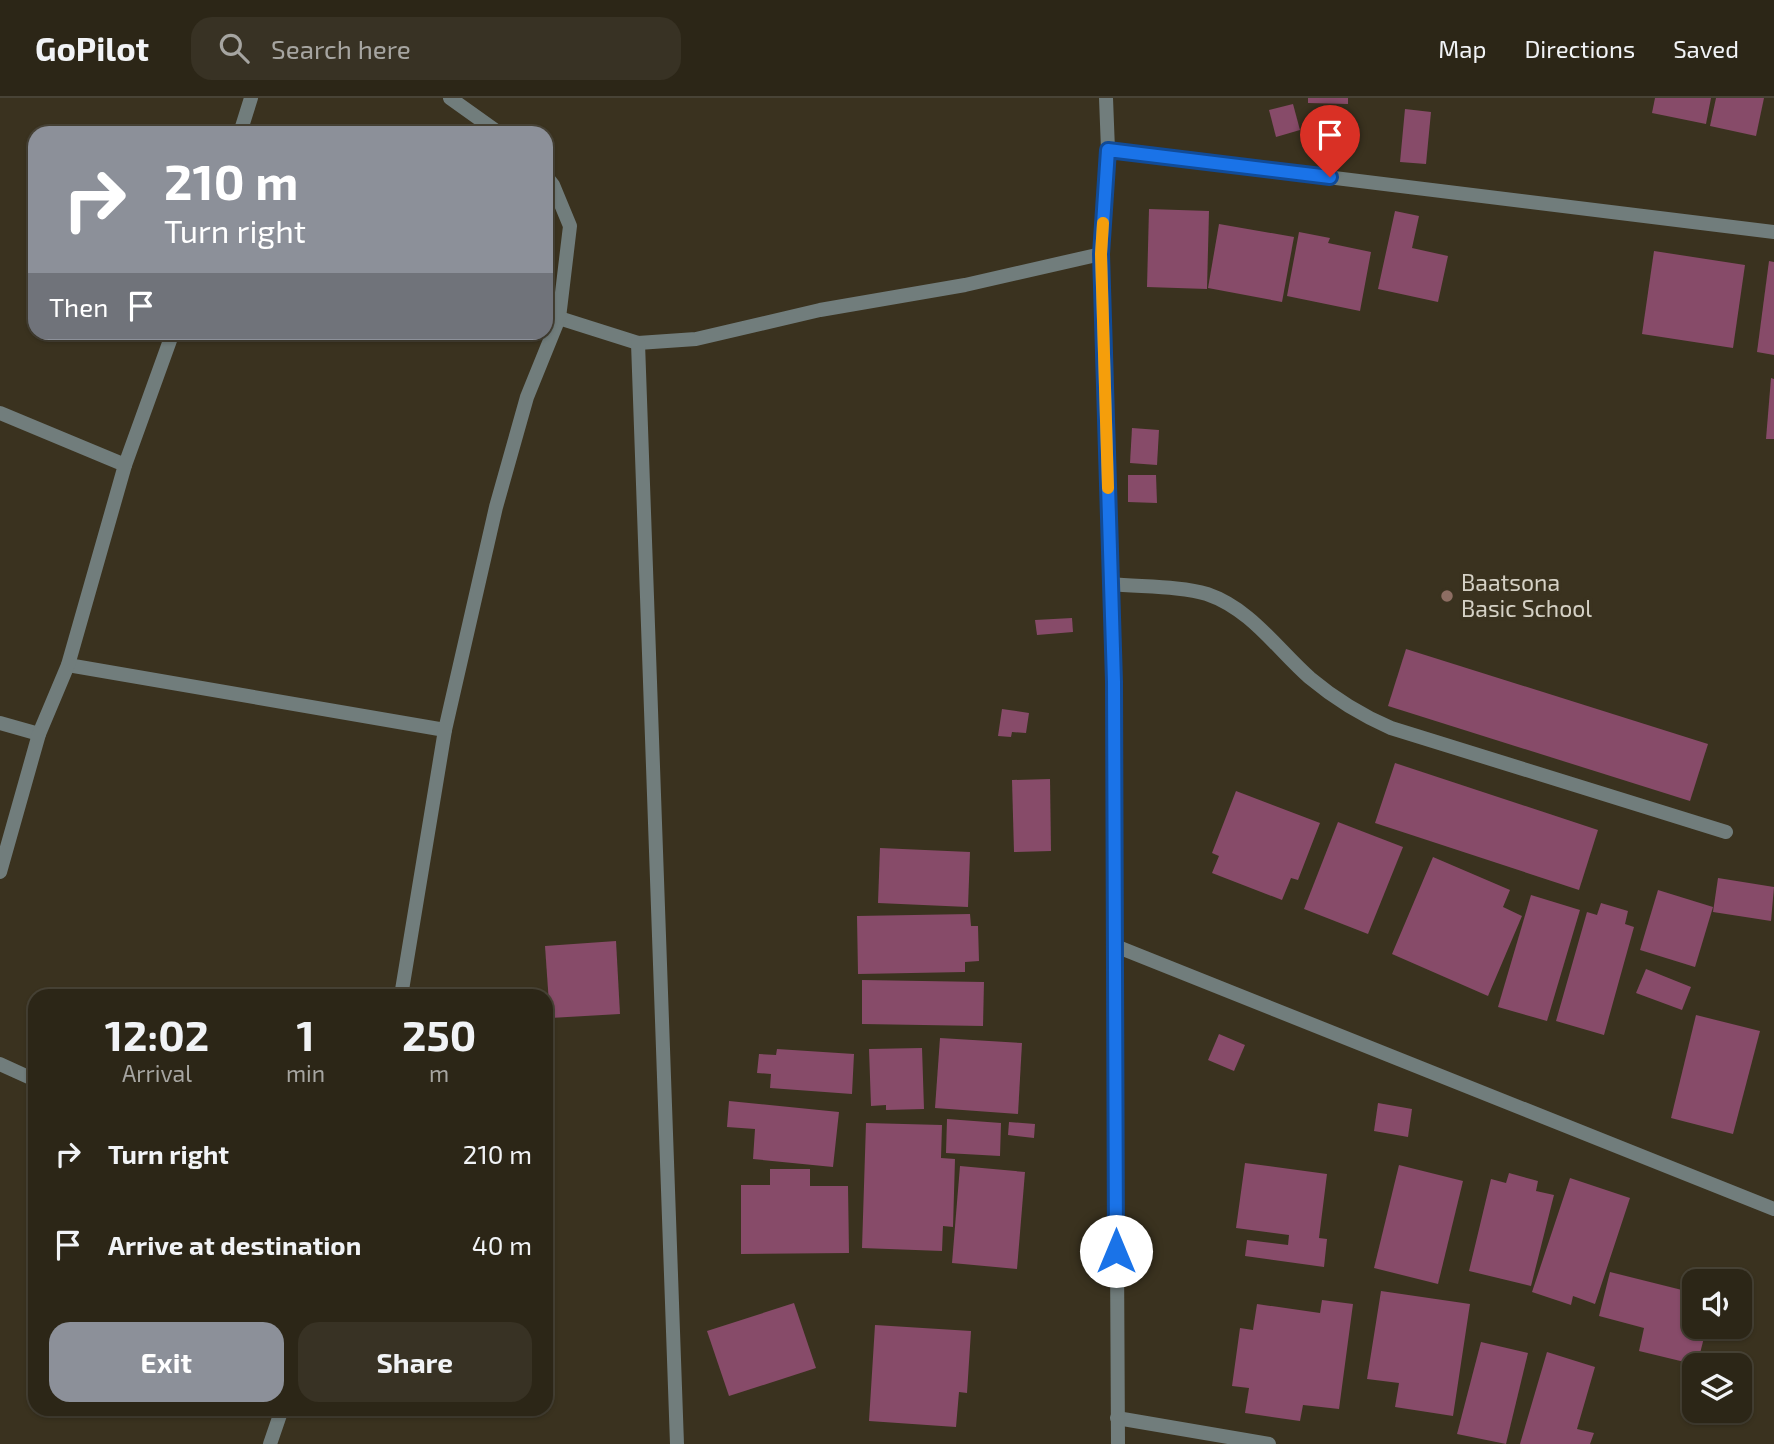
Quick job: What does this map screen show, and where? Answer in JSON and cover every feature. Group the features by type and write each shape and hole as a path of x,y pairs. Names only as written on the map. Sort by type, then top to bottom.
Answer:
{"street":[{"path":"242,126 251,98"},
{"path":"450,98 489,126"},
{"path":"1106,98 1108,150 1101,254 1115,831 1113,945 1118,1444"},
{"path":"1108,150 1774,232"},
{"path":"553,185 570,226 559,318 553,334"},
{"path":"559,318 638,343 696,339 820,310 965,285 1101,254"},
{"path":"0,872 39,734 68,665 125,465 170,340"},
{"path":"402,989 445,730 509,453 551,340"},
{"path":"638,343 677,1444"},
{"path":"0,414 125,465"},
{"path":"1111,584 1206,594 1227,604 1247,616 1310,677 1354,712 1391,728 1726,832"},
{"path":"68,665 445,730"},
{"path":"0,723 39,734"},
{"path":"1113,945 1774,1209"},
{"path":"0,1064 28,1077"},
{"path":"270,1444 280,1416"},
{"path":"1117,1419 1269,1444"}],"building":[{"path":"1308,98 1348,98 1348,104 1308,103"},
{"path":"1655,98 1711,98 1706,124 1652,113"},
{"path":"1716,98 1764,98 1756,136 1710,126"},
{"path":"1293,104 1300,130 1276,137 1269,110"},
{"path":"1405,109 1431,112 1426,164 1400,162"},
{"path":"1149,209 1209,211 1207,289 1147,287"},
{"path":"1395,211 1419,216 1412,248 1448,256 1438,302 1378,289"},
{"path":"1219,224 1294,237 1282,302 1208,288"},
{"path":"1299,232 1330,238 1328,243 1371,252 1360,311 1287,296"},
{"path":"1654,251 1745,265 1733,348 1642,334"},
{"path":"1769,261 1774,262 1774,355 1757,352"},
{"path":"1771,378 1774,379 1774,439 1766,439"},
{"path":"1132,428 1159,430 1157,465 1130,463"},
{"path":"1128,475 1156,475 1157,503 1128,502"},
{"path":"1072,618 1073,632 1037,635 1035,620"},
{"path":"1406,649 1708,744 1690,801 1388,706"},
{"path":"1002,709 1029,713 1026,733 1012,732 1011,737 998,736"},
{"path":"1395,763 1598,830 1579,890 1375,823"},
{"path":"1050,779 1051,851 1014,852 1012,780"},
{"path":"1236,791 1320,823 1298,880 1291,878 1282,900 1212,873 1219,856 1212,853"},
{"path":"1338,822 1403,847 1368,934 1304,909"},
{"path":"880,848 970,852 968,907 878,903"},
{"path":"1433,857 1510,890 1503,907 1522,916 1488,996 1392,954"},
{"path":"1718,878 1774,887 1771,921 1713,912"},
{"path":"1658,890 1713,907 1695,967 1640,950"},
{"path":"1531,895 1580,910 1547,1021 1498,1007"},
{"path":"1601,903 1628,911 1625,924 1634,927 1604,1035 1556,1021 1587,912 1597,915"},
{"path":"970,914 971,926 978,926 979,961 965,962 965,972 858,974 857,916"},
{"path":"616,941 620,1014 553,1018 553,989 548,989 545,946"},
{"path":"1646,969 1691,987 1682,1010 1636,993"},
{"path":"862,980 984,982 983,1026 862,1024"},
{"path":"1696,1015 1760,1031 1733,1134 1671,1118"},
{"path":"1219,1034 1245,1045 1234,1071 1208,1060"},
{"path":"940,1038 1022,1043 1018,1114 935,1108"},
{"path":"922,1048 924,1109 886,1110 886,1105 871,1106 869,1049"},
{"path":"777,1049 854,1054 852,1094 770,1088 771,1074 757,1073 759,1054 776,1055"},
{"path":"729,1101 839,1112 833,1167 753,1159 755,1129 727,1127"},
{"path":"1378,1103 1412,1109 1408,1137 1374,1131"},
{"path":"947,1119 1001,1123 1000,1156 946,1153"},
{"path":"1009,1122 1035,1124 1034,1138 1008,1135"},
{"path":"866,1123 942,1125 941,1158 955,1159 953,1227 943,1226 942,1251 862,1248"},
{"path":"1245,1163 1327,1174 1319,1238 1327,1239 1324,1267 1245,1256 1247,1240 1288,1245 1289,1235 1236,1228"},
{"path":"1399,1165 1463,1181 1438,1284 1374,1268"},
{"path":"960,1166 1025,1172 1017,1269 952,1263"},
{"path":"770,1169 810,1169 810,1186 848,1186 849,1253 741,1254 741,1185 770,1185"},
{"path":"1509,1173 1538,1181 1536,1191 1554,1195 1531,1286 1469,1271 1491,1179 1506,1183"},
{"path":"1570,1178 1630,1198 1595,1304 1573,1296 1571,1305 1532,1292"},
{"path":"1610,1272 1682,1290 1682,1339 1704,1339 1700,1353 1682,1353 1682,1361 1639,1351 1644,1328 1599,1316"},
{"path":"1381,1291 1470,1304 1453,1416 1395,1407 1399,1383 1367,1379"},
{"path":"1322,1300 1353,1304 1339,1409 1303,1405 1300,1421 1245,1413 1249,1388 1232,1386 1240,1328 1253,1330 1257,1304 1320,1313"},
{"path":"794,1303 816,1368 729,1396 707,1331"},
{"path":"875,1325 971,1331 967,1393 959,1392 956,1427 869,1421"},
{"path":"1481,1342 1528,1353 1506,1444 1457,1434"},
{"path":"1547,1352 1595,1367 1577,1429 1594,1433 1590,1444 1520,1444"}],"slow traffic":[{"path":"1103,223 1101,254 1108,488"}],"place":[{"name":"Baatsona Basic School","path":"1447,596"}],"route":[{"path":"1116,1251 1114,682 1101,254 1108,150 1330,177"}]}
